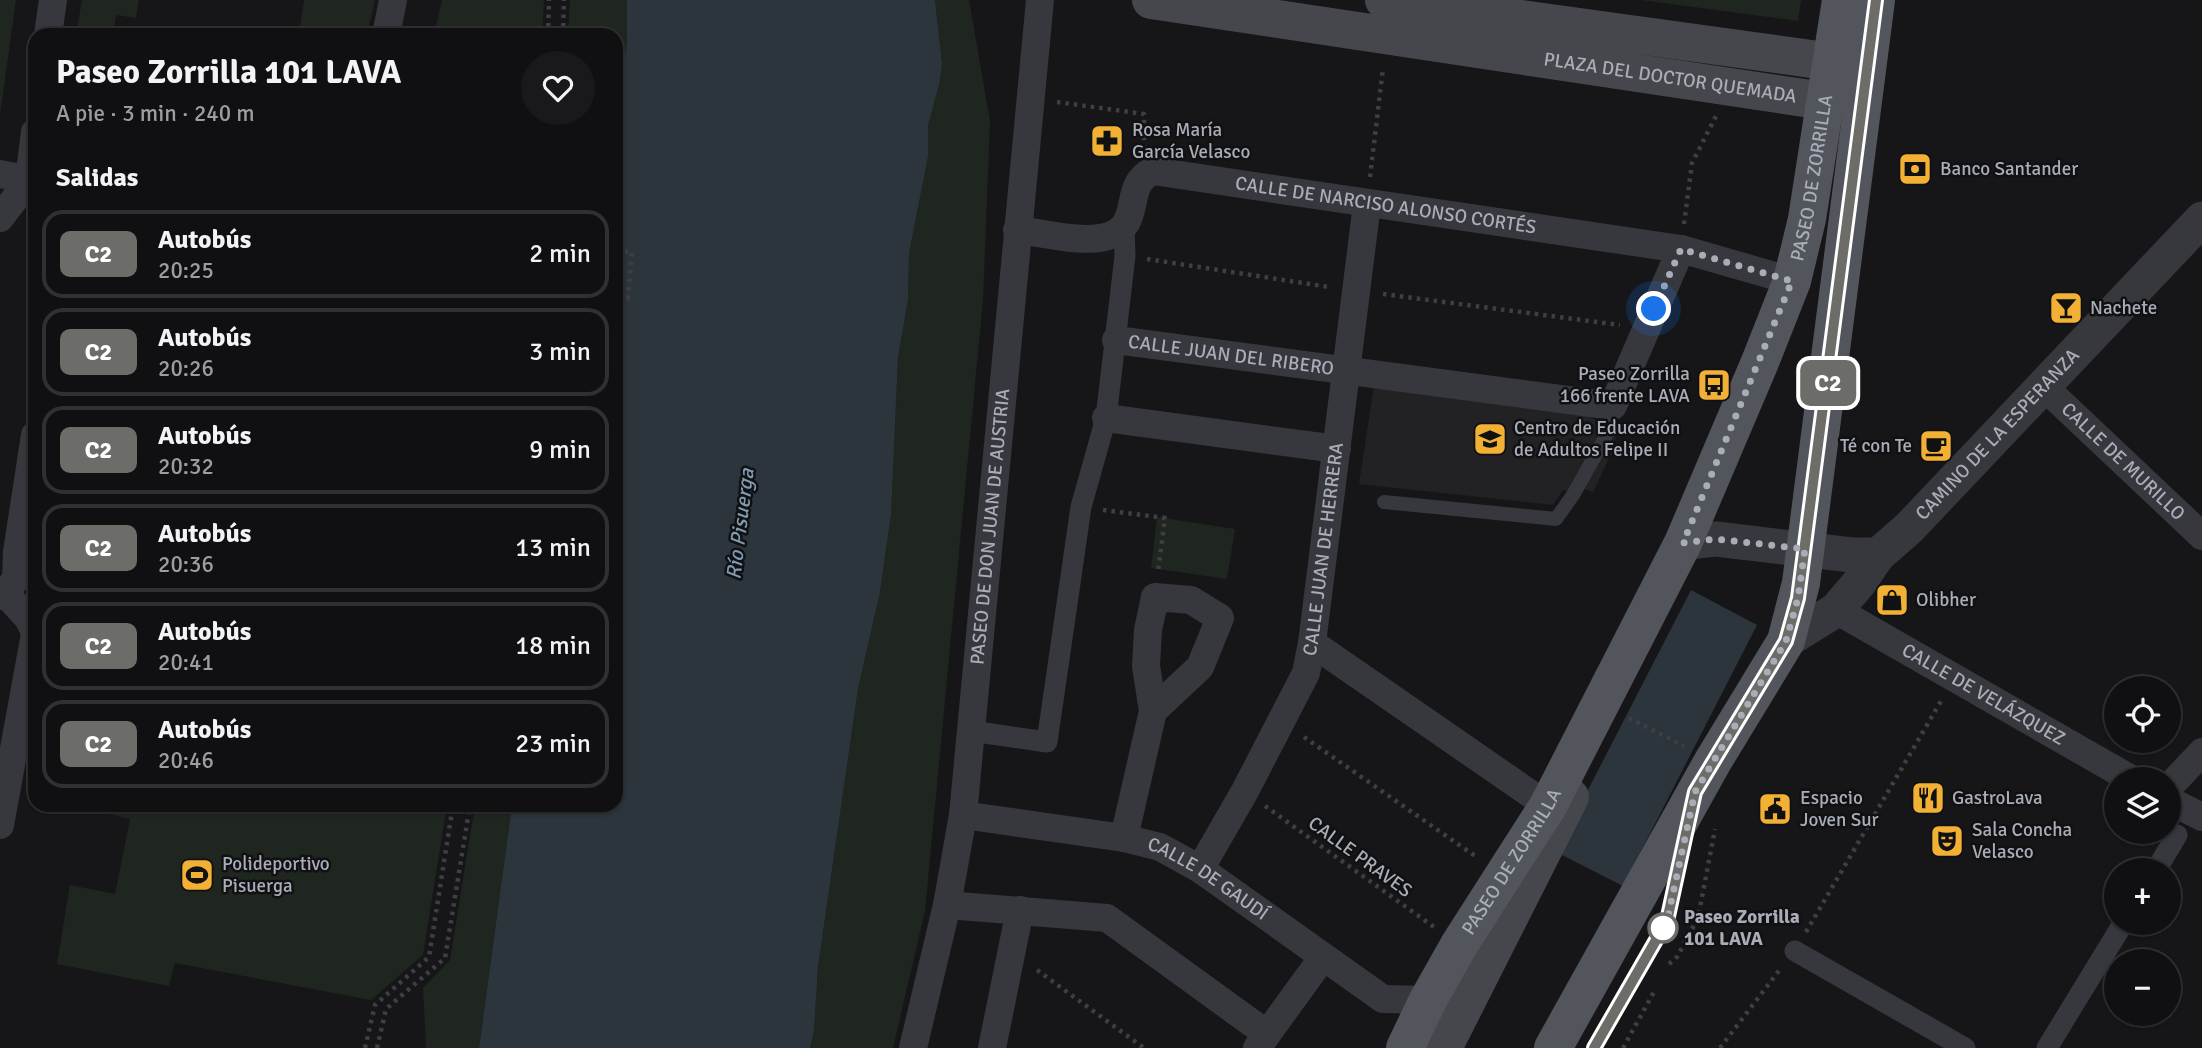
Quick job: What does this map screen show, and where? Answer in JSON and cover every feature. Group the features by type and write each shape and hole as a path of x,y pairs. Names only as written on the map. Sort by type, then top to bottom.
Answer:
{"main road":[{"name":"PLAZA DEL DOCTOR QUEMADA","path":"1151,0 1385,18 1833,62"},
{"name":"PASEO DE ZORRILLA","path":"1405,1048 1459,945 1548,806 1683,543 1792,281 1807,219 1841,0"},
{"name":"PASEO DE ZORRILLA","path":"1553,1048 1695,792 1786,641 1798,598 1805,549 1876,0"},
{"name":"PLAZA DEL DOCTOR QUEMADA","path":"1385,18 1730,88 1824,102 1865,87"},
{"path":"1833,62 1865,87"},
{"name":"PASEO DE ZORRILLA","path":"1443,1048 1614,710 1616,673"}],"street":[{"path":"49,28 53,0"},
{"path":"387,28 393,0"},
{"name":"PASEO DE DON JUAN DE AUSTRIA","path":"913,1048 947,905 963,815 1040,0"},
{"name":"CALLE DE NARCISO ALONSO CORTÉS","path":"1143,175 1153,171 1681,249 1792,281"},
{"path":"0,174 28,182"},
{"path":"971,731 1047,742 1081,507 1106,418 1125,256 1124,229 1130,217 1137,183 1143,175"},
{"path":"0,197 28,186"},
{"path":"0,218 28,189"},
{"name":"CALLE JUAN DE HERRERA","path":"1200,869 1245,791 1306,673 1367,204"},
{"name":"CAMINO DE LA ESPERANZA","path":"1786,641 1836,610 1860,583 1878,555 1909,528 2202,219"},
{"path":"1017,230 1089,239 1105,237 1124,229"},
{"path":"1613,406 1681,249"},
{"name":"CALLE JUAN DEL RIBERO","path":"1116,340 1613,406"},
{"name":"CALLE DE MURILLO","path":"2043,386 2202,536"},
{"path":"1106,418 1336,449"},
{"path":"28,480 17,552 16,579 2,594 28,618"},
{"path":"1683,543 1716,539 1852,555 1878,555"},
{"path":"1124,838 1153,710 1146,666 1148,630 1155,597 1191,600 1220,618 1200,667 1153,710"},
{"name":"CALLE DE VELÁZQUEZ","path":"1836,610 2110,767"},
{"path":"1312,643 1548,806"},
{"path":"0,825 28,671"},
{"path":"2181,774 2202,752"},
{"path":"2181,806 2202,817"},
{"name":"CALLE DE GAUDÍ","path":"963,815 1124,838 1160,847 1200,869 1383,999 1428,1000"},
{"path":"947,905 1107,918 1262,1041 1323,957"},
{"path":"992,1048 1020,910"},
{"path":"2047,1048 2116,935"},
{"path":"1795,951 1965,1048"}],"lane":[{"path":"1384,502 1556,519 1573,495 1605,438 1613,406"},
{"name":"PASEO DE ZORRILLA","path":"1594,1048 1667,921 1695,792"}],"path":[{"path":"548,28 549,0"},
{"path":"563,28 564,0"},
{"path":"1367,204 1385,18"},
{"path":"1681,249 1692,163 1730,88"},
{"path":"1030,98 1144,114 1143,175"},
{"path":"623,251 632,252 628,298 623,298"},
{"path":"1081,507 1165,518 1155,597"},
{"path":"1720,1048 1795,951 1944,695"},
{"path":"1626,716 1692,750"},
{"path":"1280,720 1505,876"},
{"name":"CALLE PRAVES","path":"1245,791 1459,945"},
{"path":"365,1048 375,1005 429,957 452,812"},
{"path":"377,1048 386,1009 445,958 469,812"},
{"path":"1011,952 1143,1048"}],"shaded area":[{"path":"0,0 16,0 0,115"},
{"path":"82,0 139,0 136,18 116,15 114,28 77,28"},
{"path":"304,0 375,0 369,28 300,28"},
{"path":"442,0 544,0 542,28 436,28"},
{"path":"570,0 627,0 627,44 623,66 623,28 568,28"},
{"path":"935,0 969,0 990,121 983,300 925,911 893,1048 810,1048 814,1031 818,967 858,689 880,592 891,515 898,358 908,300 909,253 928,157 928,126 942,63"},
{"path":"1641,0 1801,0 1798,21"},
{"name":"Centro de Educación de Adultos Felipe II","path":"1374,386 1585,414 1618,433 1612,446 1614,448 1593,492 1580,488 1576,496 1563,490 1553,505 1359,484"},
{"path":"1157,517 1235,529 1227,579 1151,568"},
{"path":"100,812 446,812 423,955 371,1000 175,963 169,986 57,964 70,885 115,894 130,819"},
{"path":"474,812 511,812 479,1048 426,1048 423,988 450,960"}],"water":[{"name":"Río Pisuerga","path":"627,0 935,0 942,63 928,126 928,157 909,253 908,300 898,358 891,515 880,592 858,689 818,967 814,1031 810,1048 479,1048 511,812 623,812 623,66 627,44"},
{"path":"1691,590 1757,625 1623,886 1556,852"}],"bus line":[{"name":"C2","path":"1594,1048 1667,921 1695,792 1786,641 1798,598 1876,0"}],"place":[{"name":"Rosa María García Velasco","path":"1107,141"},
{"name":"Banco Santander","path":"1915,169"},
{"name":"Nachete","path":"2066,308"},
{"name":"Paseo Zorrilla 166 frente LAVA","path":"1714,385"},
{"name":"Centro de Educación de Adultos Felipe II","path":"1490,439"},
{"name":"Té con Te","path":"1936,446"},
{"name":"Olibher","path":"1892,600"},
{"name":"GastroLava","path":"1928,798"},
{"name":"Espacio Joven Sur","path":"1775,809"},
{"name":"Sala Concha Velasco","path":"1947,841"},
{"name":"Polideportivo Pisuerga","path":"197,875"},
{"name":"Paseo Zorrilla 101 LAVA","path":"1663,928"}],"route":[{"path":"1654,309 1681,249 1792,281 1683,543 1716,539 1805,549 1798,598 1786,641 1695,792 1667,921 1663,928"}]}
